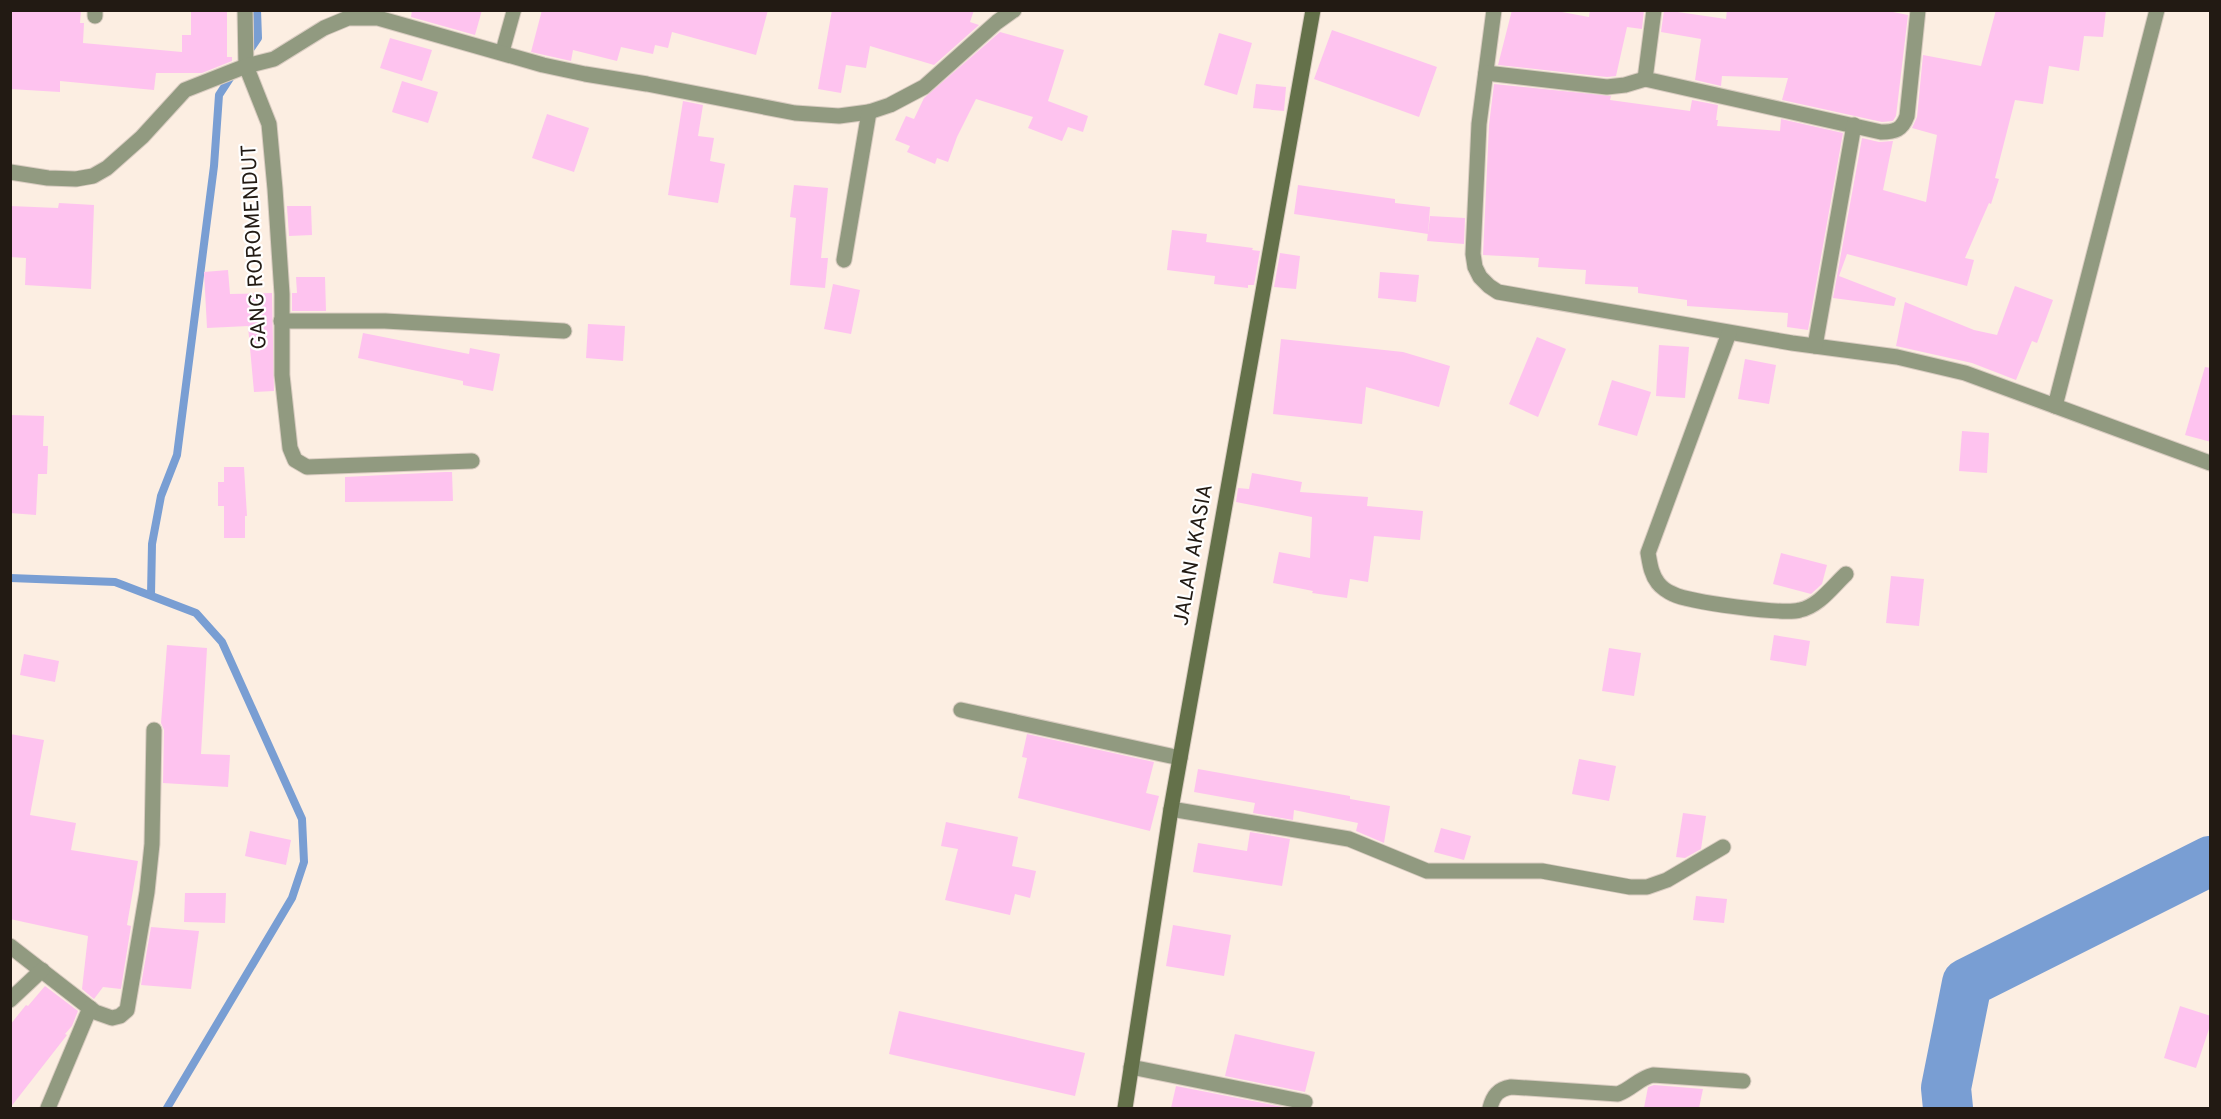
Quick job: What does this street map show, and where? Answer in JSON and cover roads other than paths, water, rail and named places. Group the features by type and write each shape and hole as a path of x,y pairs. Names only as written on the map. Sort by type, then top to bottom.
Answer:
{"street":[{"name":"GANG ROROMENDUT","path":"245,10 246,66 268,124 282,294 282,375 290,448 295,460 307,467 472,461"},
{"path":"10,172 48,178 76,179 93,176 107,168 141,137 185,90 246,66 274,59 324,28 348,18 378,18 585,74 795,113 839,116 869,112 890,105 924,87 997,22 1014,10"},
{"name":"JALAN AKASIA","path":"1125,1108 1171,808 1313,10"},
{"path":"1494,10 1479,124 1473,254 1474,267 1488,286 1498,292 1729,333 1897,357 1965,373 2177,453 2211,463"},
{"path":"1645,79 1654,10"},
{"path":"1486,73 1607,87 1645,79 1881,132 1891,132 1898,130 1904,124 1907,116 1918,10"},
{"path":"2055,406 2157,10"},
{"path":"844,260 869,112"},
{"path":"1815,346 1854,125"},
{"path":"281,321 385,321 564,331"},
{"path":"1729,333 1648,553 1651,570 1658,583 1672,594 1690,600 1779,612 1799,611 1814,605 1846,574"},
{"path":"961,710 1180,758"},
{"path":"10,946 90,1008 106,1017 120,1016 127,1010 148,883 152,844 154,730"},
{"path":"1171,808 1349,839 1427,871 1542,871 1630,887 1647,887 1667,880 1723,846"},
{"path":"10,1000 42,970"},
{"path":"48,1108 90,1008"},
{"path":"1131,1067 1305,1102"},
{"path":"1490,1108 1496,1093 1510,1087 1618,1094 1629,1090 1642,1078 1653,1075 1743,1081"}],"lane":[{"path":"502,53 514,10"}],"waterway":[{"path":"247,54 258,38 257,10"},
{"path":"151,595 152,544 161,496 177,455 214,166 219,95 234,72"},
{"path":"10,578 115,582 196,613 222,642 302,819 304,862 292,898 167,1108"},
{"path":"1948,1108 1946,1088 1967,983 2210,861"}]}
